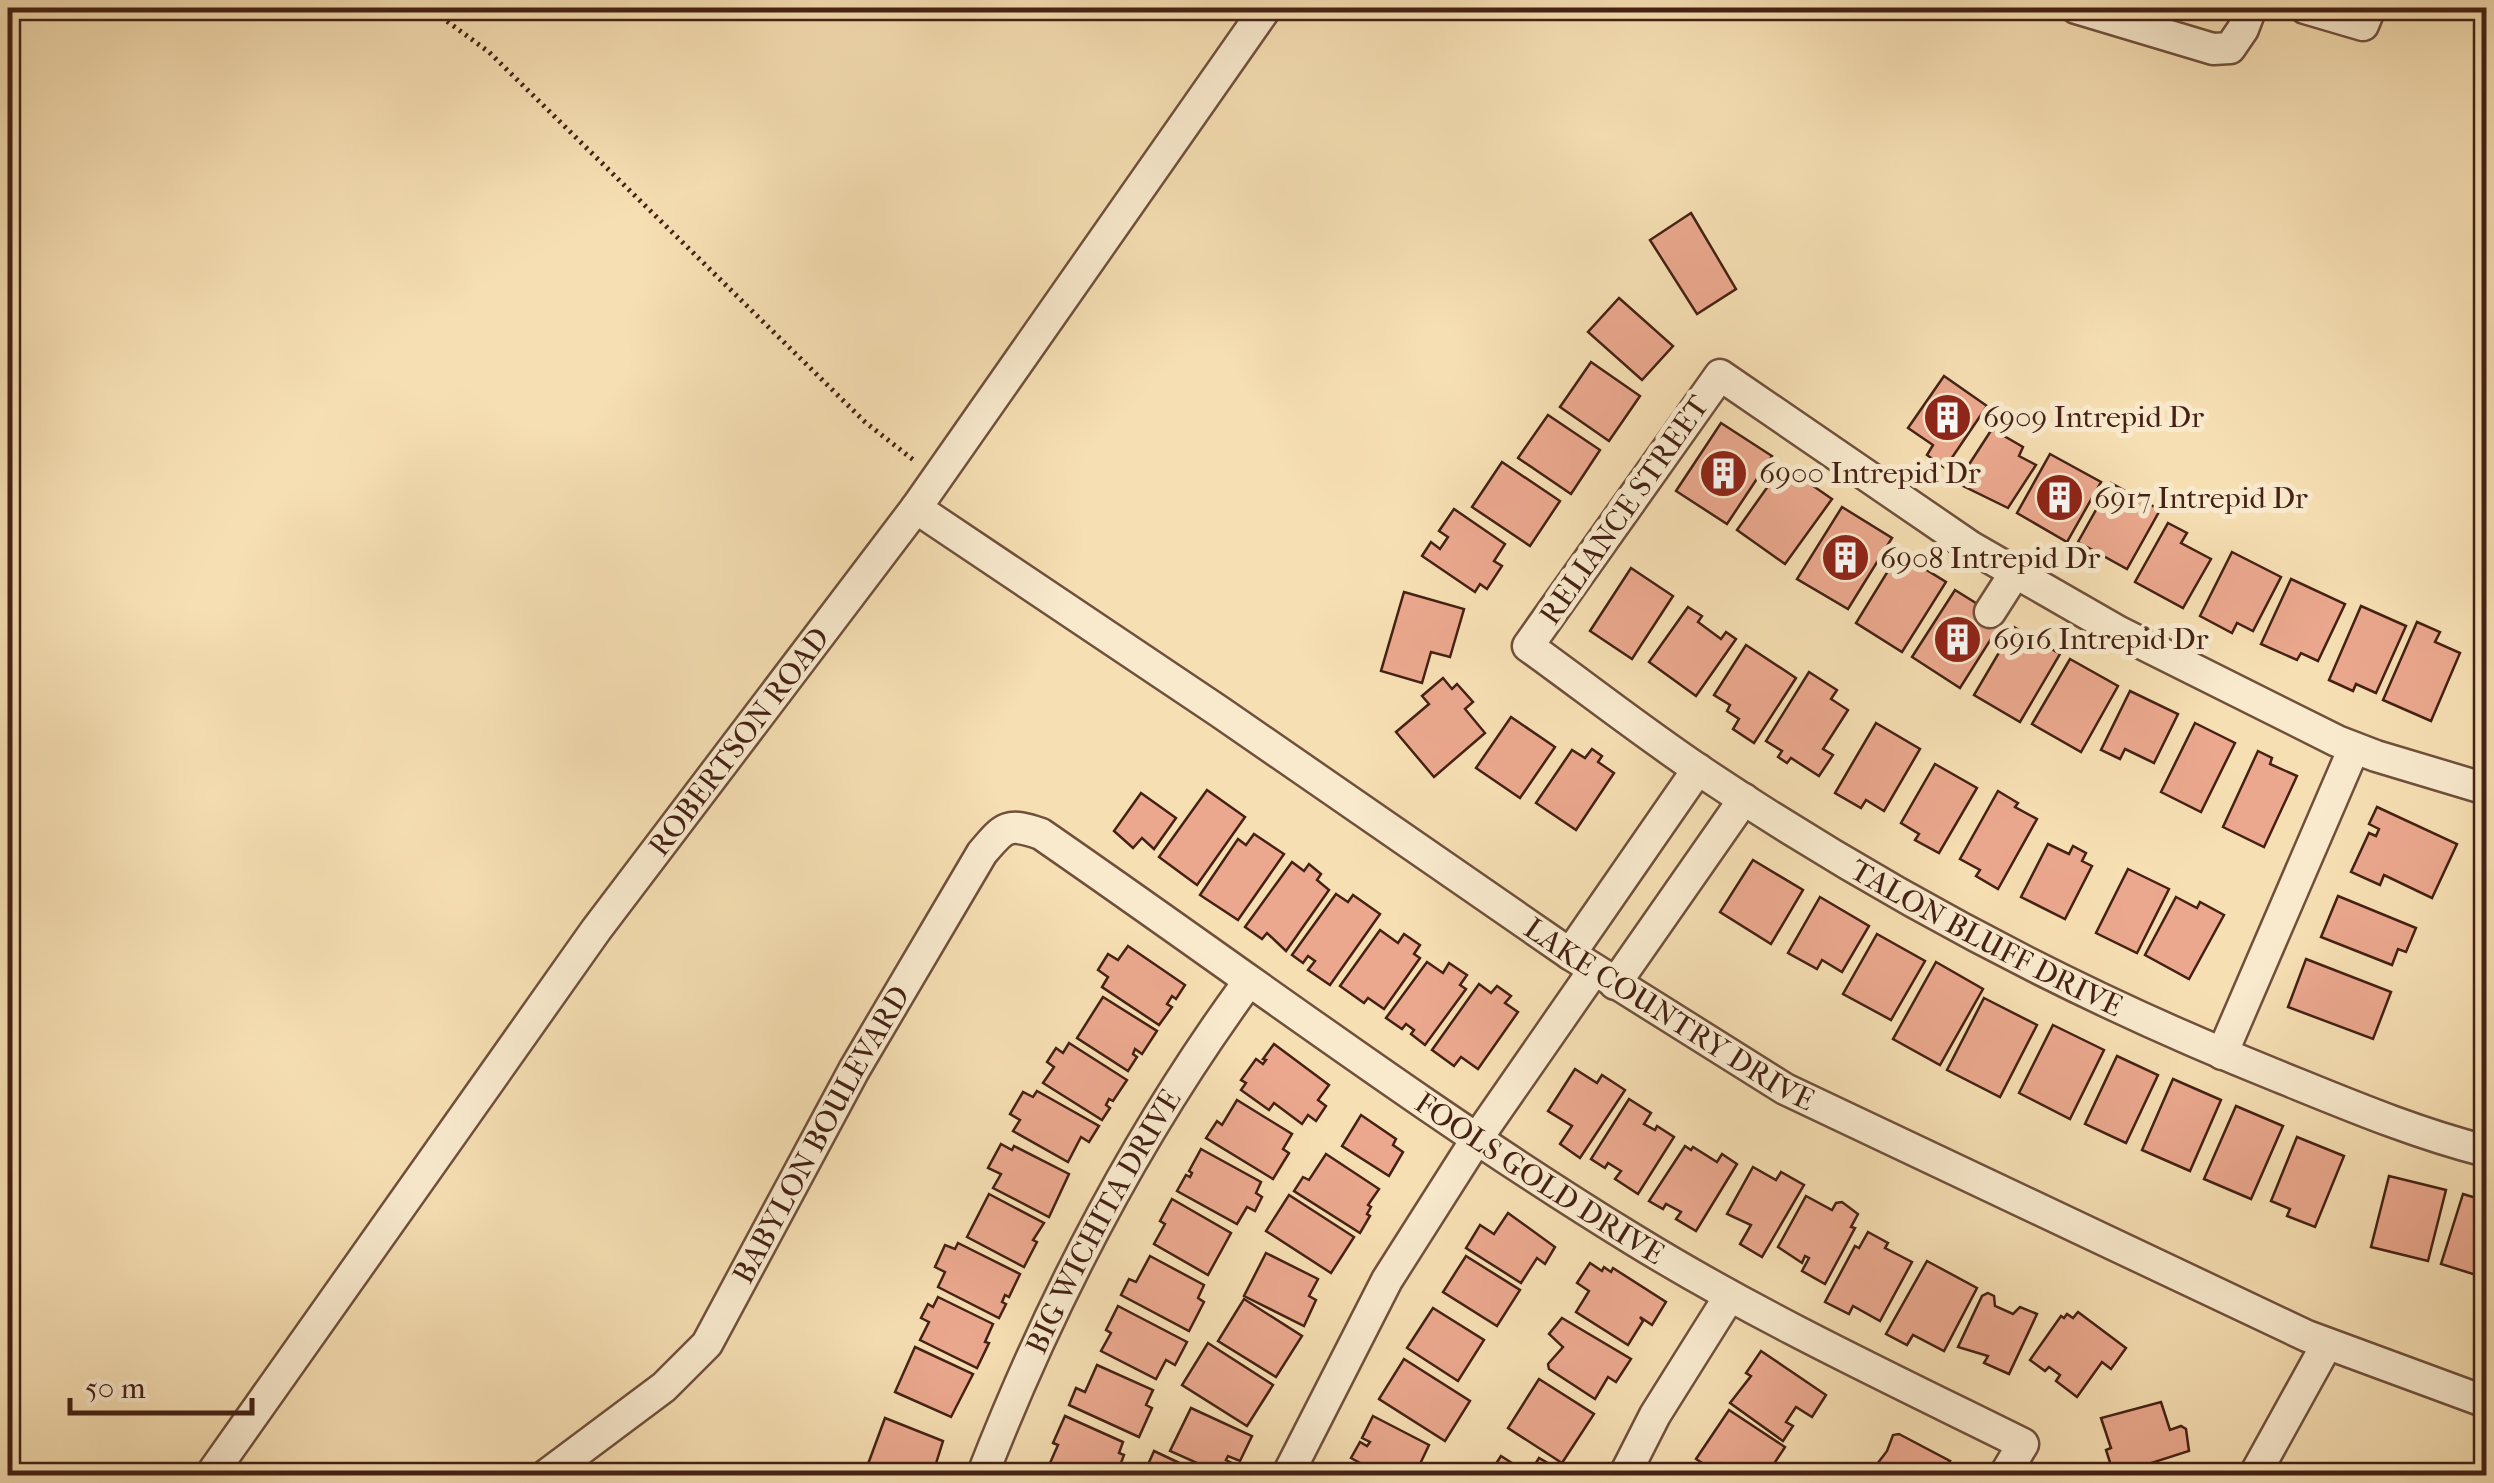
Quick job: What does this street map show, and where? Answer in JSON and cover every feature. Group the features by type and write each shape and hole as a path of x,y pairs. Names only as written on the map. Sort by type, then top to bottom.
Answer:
{"street":[{"name":"ROBERTSON ROAD","path":"210,1476 596,930 916,508 1266,8"},
{"path":"2076,8 2212,48 2230,48 2244,29 2251,8"},
{"path":"2305,8 2363,25 2370,8"},
{"name":"RELIANCE STREET","path":"1528,646 1720,375 1971,547 2015,572"},
{"name":"LAKE COUNTRY DRIVE","path":"916,508 1593,969 1785,1089 2327,1344 2486,1402"},
{"path":"1990,612 2015,572 2119,632 2354,748 2486,789"},
{"name":"TALON BLUFF DRIVE","path":"1528,646 1698,769 1864,875 2044,972 2222,1054 2424,1135 2486,1152"},
{"path":"2222,1054 2354,748"},
{"path":"1288,1476 1387,1280 1476,1140 1593,969 1698,769"},
{"path":"1593,969 1744,799"},
{"name":"BABYLON BOULEVARD","path":"545,1476 664,1387 707,1344 854,1070 982,853 1002,830 1017,825 1041,834 1084,864"},
{"name":"FOOLS GOLD DRIVE","path":"1084,864 1476,1140 1729,1297 2023,1444 2004,1476"},
{"name":"BIG WICHITA DRIVE","path":"982,1476 1053,1312 1138,1150 1209,1036 1249,981"},
{"path":"1624,1476 1655,1415 1729,1297"},
{"path":"2254,1476 2327,1344"}],"path":[{"path":"429,8 489,52 865,422 937,478"}],"building":[{"path":"1691,213 1736,289 1697,314 1650,240"},
{"path":"1619,298 1673,346 1642,380 1588,332"},
{"path":"1591,362 1640,396 1609,441 1560,407"},
{"name":"6909 Intrepid Dr","path":"1944,376 1987,406 1945,468 1927,455 1933,445 1908,428"},
{"path":"1548,415 1600,450 1571,494 1518,458"},
{"name":"6900 Intrepid Dr","path":"1721,423 1772,456 1727,524 1676,491"},
{"path":"1992,429 2023,447 2019,456 2036,465 2008,508 1957,483"},
{"name":"6917 Intrepid Dr","path":"2050,454 2101,482 2067,542 2017,513"},
{"path":"1502,462 1560,501 1530,546 1472,507"},
{"path":"1783,465 1832,499 1785,564 1737,530"},
{"path":"2111,483 2160,510 2127,569 2078,542"},
{"name":"6908 Intrepid Dr","path":"1842,507 1892,538 1848,609 1797,579"},
{"path":"1454,509 1505,544 1494,561 1502,566 1487,589 1480,584 1475,592 1422,556 1431,542 1440,549 1448,537 1439,531"},
{"path":"2168,523 2187,533 2181,543 2211,559 2183,608 2135,582"},
{"path":"2232,552 2281,577 2253,631 2237,623 2232,633 2200,616"},
{"path":"1899,553 1946,582 1902,652 1856,623"},
{"path":"1631,568 1673,596 1632,659 1590,631"},
{"path":"2291,579 2345,604 2318,661 2301,653 2297,660 2261,644"},
{"name":"6916 Intrepid Dr","path":"1955,590 2003,620 1960,688 1912,657"},
{"path":"1404,592 1464,609 1450,657 1431,652 1422,683 1381,671"},
{"path":"2361,606 2406,626 2376,693 2356,684 2353,691 2329,680"},
{"path":"1688,607 1702,616 1698,622 1721,639 1726,632 1736,639 1696,696 1649,662"},
{"path":"2417,622 2440,632 2435,642 2460,653 2431,721 2383,700"},
{"path":"2014,627 2060,654 2020,722 1974,695"},
{"path":"1746,645 1796,678 1754,743 1733,729 1739,719 1727,711 1730,705 1714,695"},
{"path":"2070,659 2118,686 2081,752 2032,724"},
{"path":"1809,672 1837,690 1831,699 1848,710 1823,749 1833,755 1819,776 1791,758 1787,763 1778,757 1782,751 1766,741"},
{"path":"1443,678 1452,689 1457,684 1473,702 1465,709 1485,733 1434,777 1396,732 1429,704 1422,696"},
{"path":"2130,691 2178,714 2154,763 2125,749 2120,759 2101,750"},
{"path":"1511,717 1555,747 1520,798 1476,768"},
{"path":"1876,723 1920,749 1884,811 1866,800 1861,808 1835,793"},
{"path":"2195,723 2235,743 2201,812 2161,792"},
{"path":"1592,749 1602,756 1598,762 1614,773 1576,830 1536,803 1572,750 1585,758"},
{"path":"2258,751 2272,758 2270,764 2297,776 2264,847 2223,827"},
{"path":"1935,764 1977,788 1939,853 1915,840 1919,834 1901,823"},
{"path":"1207,790 1245,817 1197,885 1159,857"},
{"path":"1998,791 2018,803 2015,807 2037,819 1998,889 1976,876 1980,870 1960,859"},
{"path":"1141,793 1176,818 1154,849 1142,838 1133,848 1114,831"},
{"path":"2377,807 2457,844 2432,898 2384,875 2380,885 2351,872 2369,833 2376,836 2379,829 2369,824"},
{"path":"1254,834 1284,854 1238,920 1200,895 1238,839 1246,845"},
{"path":"2048,844 2069,854 2073,846 2086,853 2082,861 2092,866 2065,919 2021,897"},
{"path":"1753,860 1803,890 1771,944 1720,912"},
{"path":"1292,862 1304,871 1309,864 1321,874 1317,880 1329,890 1286,951 1267,933 1262,939 1245,927"},
{"path":"2128,869 2169,889 2137,953 2096,933"},
{"path":"1336,894 1348,902 1353,895 1380,914 1330,985 1308,970 1315,961 1308,956 1303,963 1292,955"},
{"path":"2338,896 2416,928 2406,952 2398,949 2392,965 2321,937"},
{"path":"1820,897 1869,926 1842,972 1822,960 1817,969 1788,953"},
{"path":"2176,897 2197,908 2200,902 2224,915 2189,979 2145,955"},
{"path":"1380,930 1398,943 1404,934 1420,945 1414,954 1420,958 1384,1009 1368,998 1364,1003 1340,986"},
{"path":"1877,934 1925,961 1891,1020 1843,994"},
{"path":"1128,946 1185,985 1176,999 1172,996 1167,1004 1172,1007 1159,1025 1102,987 1108,977 1098,970 1108,954 1118,960"},
{"path":"2306,959 2391,992 2373,1039 2288,1007"},
{"path":"1427,962 1443,973 1449,963 1467,975 1460,985 1466,989 1425,1045 1411,1034 1414,1030 1406,1024 1402,1029 1386,1018"},
{"path":"1936,962 1983,989 1940,1065 1893,1039"},
{"path":"1479,984 1491,993 1497,986 1511,996 1505,1003 1518,1012 1478,1069 1461,1057 1454,1066 1432,1050"},
{"path":"1103,997 1157,1031 1142,1054 1135,1049 1133,1054 1137,1057 1128,1071 1077,1038"},
{"path":"1984,998 2037,1025 2000,1097 1947,1070"},
{"path":"2053,1025 2104,1050 2070,1119 2019,1093"},
{"path":"1069,1043 1127,1080 1113,1101 1109,1099 1106,1105 1110,1108 1102,1120 1043,1083 1054,1067 1047,1062 1056,1048 1063,1053"},
{"path":"1274,1044 1329,1085 1318,1100 1326,1106 1316,1121 1308,1115 1302,1124 1274,1103 1269,1110 1241,1090 1246,1083 1241,1080 1256,1059 1263,1064"},
{"path":"2117,1056 2158,1075 2126,1143 2085,1124"},
{"path":"1575,1069 1597,1083 1602,1075 1625,1090 1580,1158 1560,1144 1572,1126 1548,1111"},
{"path":"2173,1079 2221,1100 2190,1171 2142,1150"},
{"path":"1037,1091 1099,1126 1089,1142 1081,1137 1068,1162 1013,1131 1020,1120 1010,1114 1023,1092 1033,1097"},
{"path":"1629,1099 1651,1113 1644,1124 1655,1130 1657,1126 1674,1137 1638,1194 1615,1179 1621,1171 1608,1163 1605,1168 1591,1159"},
{"path":"1237,1100 1292,1134 1283,1149 1289,1153 1273,1179 1206,1138 1217,1121 1222,1125"},
{"path":"2236,1106 2283,1126 2251,1199 2204,1179"},
{"path":"1361,1115 1396,1139 1393,1145 1403,1152 1389,1176 1342,1146"},
{"path":"2297,1137 2344,1156 2315,1227 2287,1216 2290,1209 2271,1201"},
{"path":"1001,1144 1012,1150 1014,1146 1069,1174 1049,1217 993,1188 1001,1174 988,1168"},
{"path":"1685,1146 1717,1162 1722,1154 1737,1164 1696,1231 1676,1219 1681,1212 1666,1204 1663,1209 1649,1201"},
{"path":"1201,1149 1261,1182 1256,1193 1262,1197 1255,1211 1247,1207 1237,1224 1177,1191 1186,1175 1190,1177 1189,1171"},
{"path":"1326,1154 1379,1189 1368,1205 1370,1216 1360,1233 1294,1191 1303,1177 1309,1180"},
{"path":"1753,1167 1776,1180 1781,1172 1804,1185 1762,1257 1740,1244 1751,1225 1727,1214"},
{"path":"2389,1176 2446,1190 2428,1261 2371,1247"},
{"path":"989,1194 1044,1223 1024,1267 967,1237"},
{"path":"2463,1194 2486,1201 2486,1278 2441,1264"},
{"path":"1289,1195 1354,1237 1331,1273 1266,1231"},
{"path":"1806,1196 1832,1210 1842,1202 1858,1214 1851,1227 1855,1228 1825,1284 1802,1271 1809,1258 1805,1256 1802,1263 1778,1247"},
{"path":"1172,1199 1231,1233 1208,1275 1154,1244"},
{"path":"1508,1213 1555,1247 1545,1264 1537,1258 1521,1283 1466,1248 1480,1225 1494,1234"},
{"path":"1868,1232 1888,1243 1885,1248 1912,1262 1880,1321 1853,1306 1849,1314 1825,1302 1855,1246 1859,1248"},
{"path":"958,1243 1020,1274 1009,1297 1005,1295 1002,1302 1006,1304 999,1318 938,1287 945,1272 935,1267 945,1245 955,1249"},
{"path":"1266,1253 1318,1279 1309,1296 1316,1300 1304,1326 1244,1296"},
{"path":"1150,1256 1204,1285 1198,1298 1204,1302 1189,1331 1121,1295 1129,1279 1136,1282"},
{"path":"1466,1256 1520,1290 1497,1326 1443,1292"},
{"path":"1927,1261 1977,1288 1944,1351 1913,1335 1907,1345 1886,1334"},
{"path":"1590,1263 1602,1271 1604,1267 1611,1272 1613,1268 1666,1302 1652,1325 1640,1317 1643,1321 1628,1345 1576,1312 1589,1291 1577,1283"},
{"path":"1982,1296 1994,1296 1995,1306 2013,1314 2020,1307 2037,1314 2009,1374 1984,1363 1988,1356 1958,1347"},
{"path":"938,1297 993,1324 977,1368 920,1340 929,1322 921,1318 928,1304 933,1307"},
{"path":"1244,1299 1302,1336 1276,1377 1218,1341"},
{"path":"1118,1306 1187,1342 1175,1365 1166,1360 1156,1379 1101,1351"},
{"path":"1433,1308 1484,1340 1458,1381 1407,1348"},
{"path":"2078,1312 2126,1348 2111,1369 2102,1362 2077,1397 2056,1381 2060,1375 2049,1367 2045,1371 2030,1360 2061,1316 2073,1318"},
{"path":"1562,1318 1631,1359 1616,1382 1608,1377 1595,1399 1549,1369 1548,1364 1563,1347 1549,1334"},
{"path":"1208,1343 1273,1385 1247,1426 1182,1385"},
{"path":"915,1347 973,1374 951,1417 895,1392"},
{"path":"1761,1351 1826,1395 1812,1417 1796,1407 1786,1422 1793,1426 1783,1441 1730,1403 1751,1376 1746,1373"},
{"path":"1404,1359 1470,1401 1445,1441 1379,1399"},
{"path":"1097,1365 1153,1390 1146,1405 1152,1408 1139,1437 1069,1405 1076,1388 1085,1392"},
{"path":"1539,1379 1594,1414 1562,1463 1508,1428"},
{"path":"2161,1402 2170,1430 2181,1426 2186,1429 2189,1451 2114,1475 2106,1450 2111,1448 2101,1418"},
{"path":"1191,1408 1252,1436 1240,1461 1228,1456 1226,1460 1232,1463 1226,1476 1170,1451"},
{"path":"1729,1410 1785,1447 1766,1476 1722,1476 1696,1459"},
{"path":"1065,1416 1123,1442 1119,1453 1124,1455 1116,1476 1080,1476 1050,1463 1058,1445 1053,1443"},
{"path":"1373,1416 1429,1445 1420,1464 1427,1469 1424,1476 1384,1476 1351,1458 1360,1442 1367,1446 1370,1442 1362,1438"},
{"path":"885,1418 943,1441 932,1476 898,1476 868,1464"},
{"path":"1899,1434 1950,1461 1940,1476 1868,1476 1887,1451 1893,1435"},
{"path":"1154,1451 1207,1476 1143,1476"},
{"path":"1501,1456 1529,1474 1539,1458 1560,1470 1557,1476 1488,1476"}],"place":[{"name":"6909 Intrepid Dr","path":"1948,417"},
{"name":"6900 Intrepid Dr","path":"1724,473"},
{"name":"6917 Intrepid Dr","path":"2059,498"},
{"name":"6908 Intrepid Dr","path":"1845,558"},
{"name":"6916 Intrepid Dr","path":"1958,639"}]}
